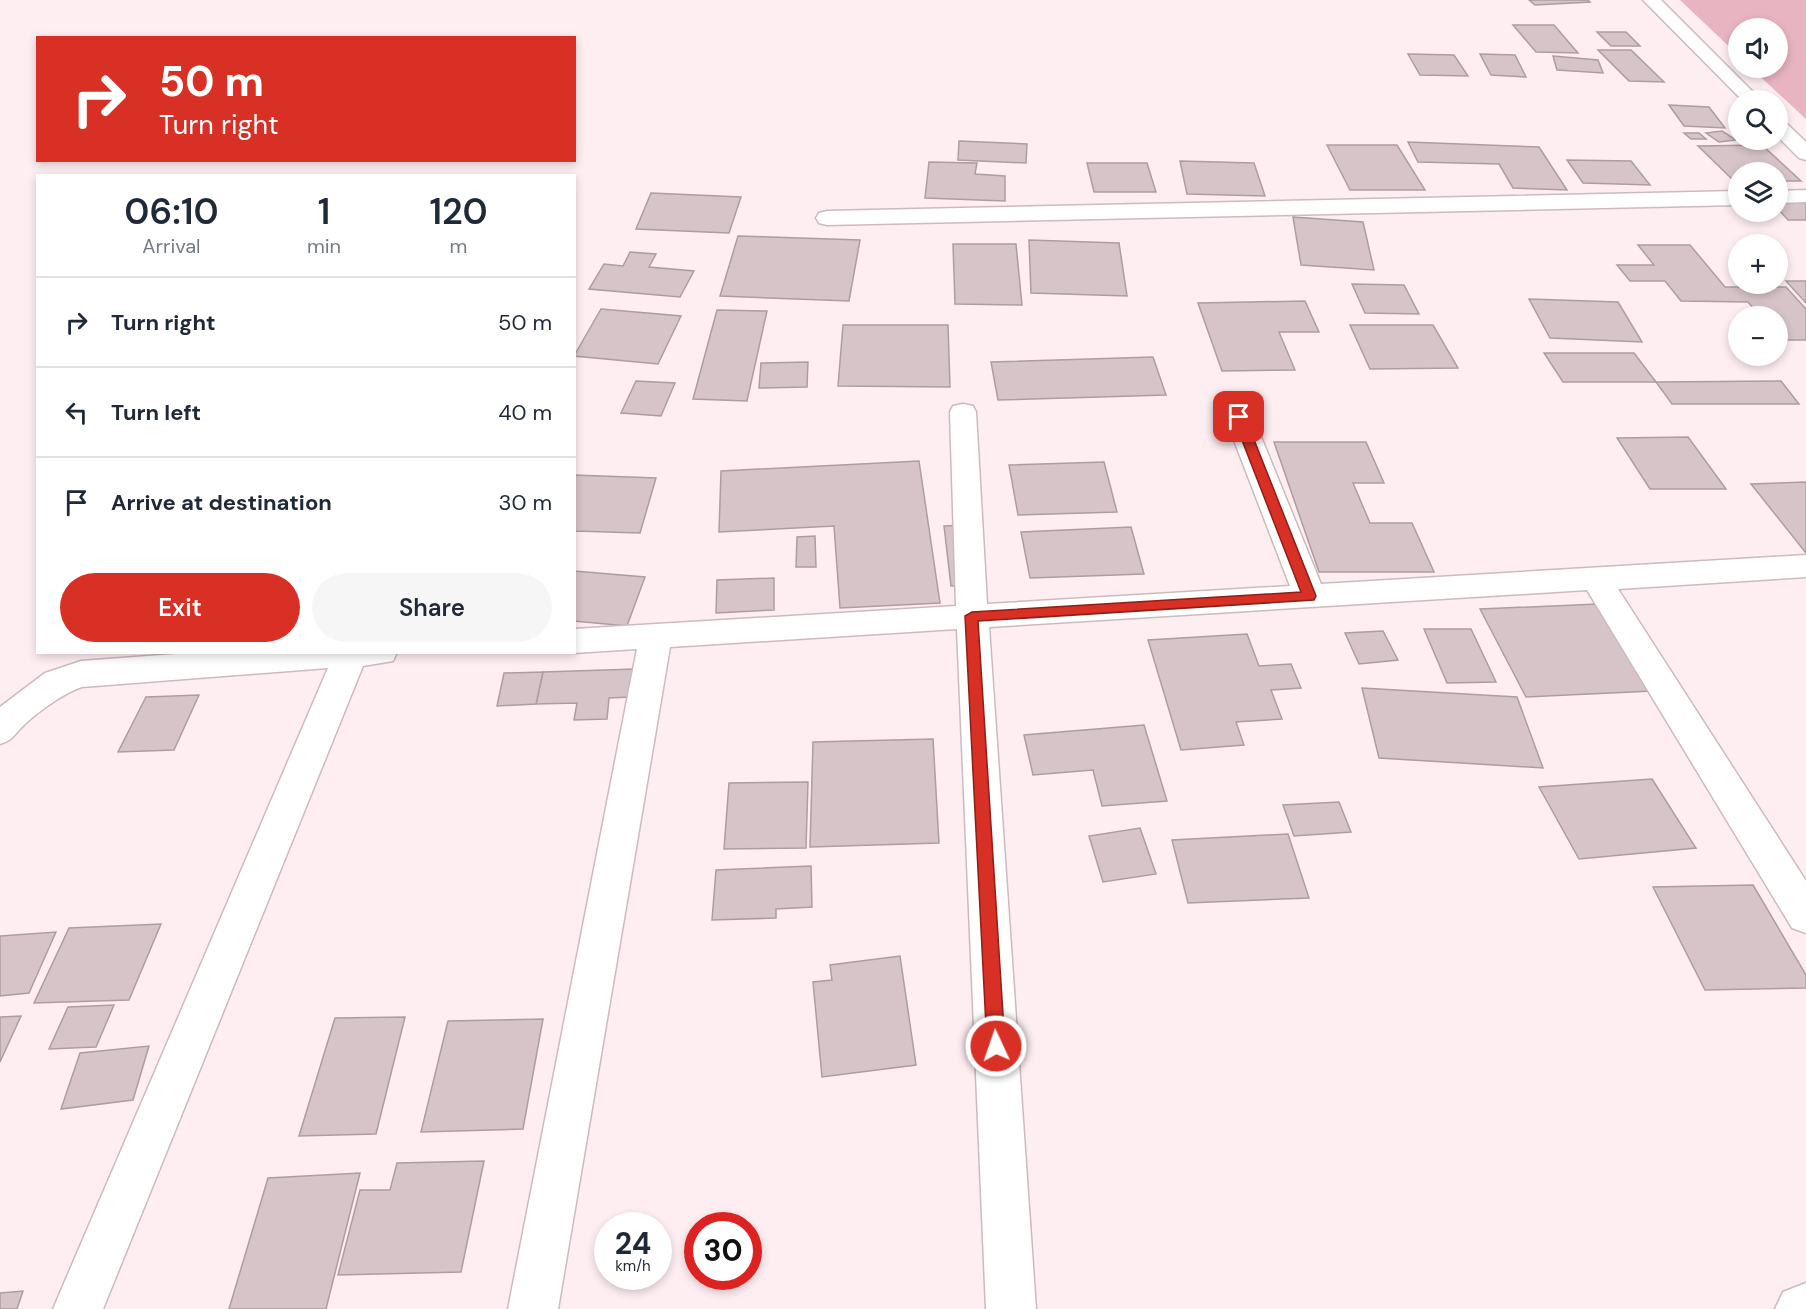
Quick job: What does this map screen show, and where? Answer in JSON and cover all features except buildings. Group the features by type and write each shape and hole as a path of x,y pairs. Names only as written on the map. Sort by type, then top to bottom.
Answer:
{"street":[{"path":"1651,0 1742,90"},
{"path":"1788,136 1806,154"},
{"path":"1788,197 1806,196"},
{"path":"827,218 1728,198"},
{"path":"963,412 972,616 1011,1309"},
{"path":"1239,417 1310,596"},
{"path":"576,641 1806,566"},
{"path":"1595,578 1806,915"},
{"path":"533,1309 656,636"},
{"path":"0,730 6,721 57,682 81,674 352,654"},
{"path":"78,1309 366,654"},
{"path":"1800,1309 1806,1308"}],"shaded area":[{"path":"1680,0 1806,0 1806,119 1788,102 1788,90 1775,90 1762,78 1788,78 1788,18 1728,18 1728,46"}],"route":[{"path":"996,1046 972,616 1310,596 1239,417"}]}
